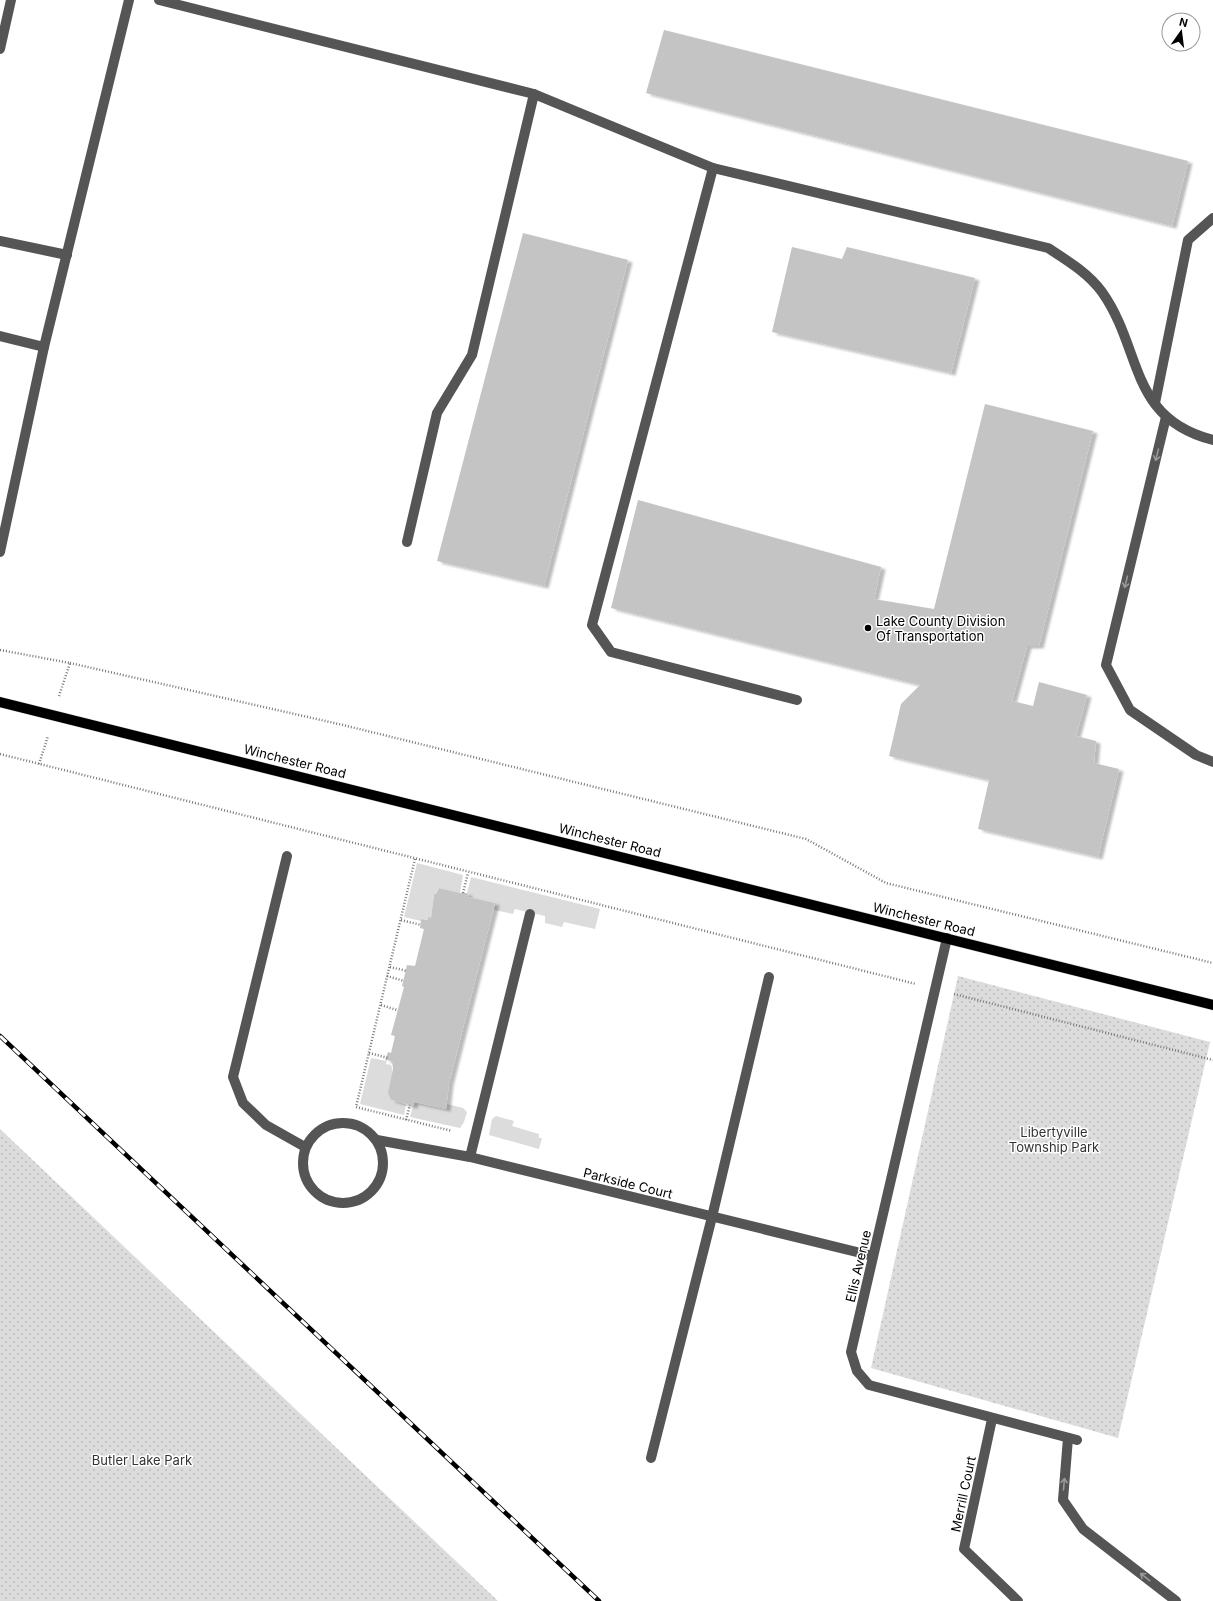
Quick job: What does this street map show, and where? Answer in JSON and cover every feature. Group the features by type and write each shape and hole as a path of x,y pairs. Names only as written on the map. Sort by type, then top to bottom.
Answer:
{"main road":[{"name":"Winchester Road","path":"0,702 54,714 1213,1004"}],"street":[{"path":"0,49 11,0"},
{"path":"0,552 44,347 129,0"},
{"path":"159,0 534,94 713,168 1048,248 1078,267 1102,292 1118,319 1146,391 1166,417 1194,435 1213,440"},
{"path":"407,542 437,413 472,355 534,94"},
{"path":"713,168 592,625 611,652 797,700"},
{"path":"1155,403 1188,240 1213,218"},
{"path":"0,241 67,255"},
{"path":"0,336 44,347"},
{"path":"1166,417 1106,665 1130,710 1196,756 1213,762"},
{"path":"287,856 233,1077 243,1103 266,1125 305,1147"},
{"path":"470,1158 530,914"},
{"name":"Ellis Avenue","path":"947,938 851,1352 857,1371 869,1385 992,1419 1072,1439 1063,1500 1083,1529 1176,1601"},
{"path":"651,1458 712,1217 769,977"},
{"name":"Parkside Court","path":"346,1122 358,1125 368,1131 377,1140 382,1152 383,1165 380,1179 372,1191 360,1199 347,1203 333,1202 320,1196 310,1187 303,1174 302,1161 305,1147 312,1135 322,1127 334,1123 346,1122"},
{"name":"Parkside Court","path":"377,1140 470,1158 873,1256"},
{"name":"Merrill Court","path":"992,1419 964,1548 1018,1601"}],"path":[{"path":"0,650 70,663 343,725 806,839 886,883 1213,964"},
{"path":"39,764 70,663"},
{"path":"0,754 1213,1060"},
{"path":"416,859 356,1107 452,1131"},
{"path":"463,893 468,873"},
{"path":"401,920 421,925"},
{"path":"390,967 406,971"},
{"path":"387,976 404,981"},
{"path":"380,1005 397,1010"},
{"path":"369,1053 388,1058"},
{"path":"406,1120 410,1105"}],"green space":[{"path":"417,863 463,875 460,893 439,888 436,894 434,894 431,918 428,918 428,920 422,919 421,921 404,917"},
{"path":"471,877 600,909 595,929 564,922 562,927 545,923 545,916 515,909 513,914 494,910 495,903 469,897 467,893"},
{"name":"Libertyville Township Park","path":"958,976 1210,1042 1118,1438 871,1368"},
{"path":"371,1058 387,1061 386,1064 391,1065 391,1100 406,1104 404,1115 360,1104"},
{"path":"414,1102 446,1109 447,1104 463,1108 467,1112 464,1122 460,1128 410,1117"},
{"path":"496,1116 514,1121 512,1126 539,1134 539,1138 542,1138 539,1149 489,1135 492,1119"},
{"name":"Butler Lake Park","path":"0,1129 498,1601 0,1601"}],"building":[{"path":"664,30 1188,161 1172,226 646,93"},
{"path":"523,233 628,260 544,586 437,561"},
{"path":"792,247 842,259 847,247 975,278 951,373 772,332"},
{"name":"Lake County Division Of Transportation","path":"985,404 1093,431 1039,646 1027,646 1012,701 1033,706 1039,682 1087,695 1076,736 1096,741 1094,763 1119,769 1098,857 978,829 989,780 889,756 901,704 920,685 611,608 638,500 881,567 874,599 934,609"},
{"path":"439,888 460,893 467,893 469,897 495,903 449,1083 446,1109 414,1102 413,1106 391,1100 388,1093 393,1069 392,1061 385,1060 388,1052 391,1053 395,1036 391,1035 404,987 402,986 407,965 415,966 424,929 420,928 421,919 428,920 428,917 431,918 434,894 436,894"}],"railway":[{"path":"0,1036 599,1601"}],"place":[{"name":"Lake County Division Of Transportation","path":"868,628"}]}
